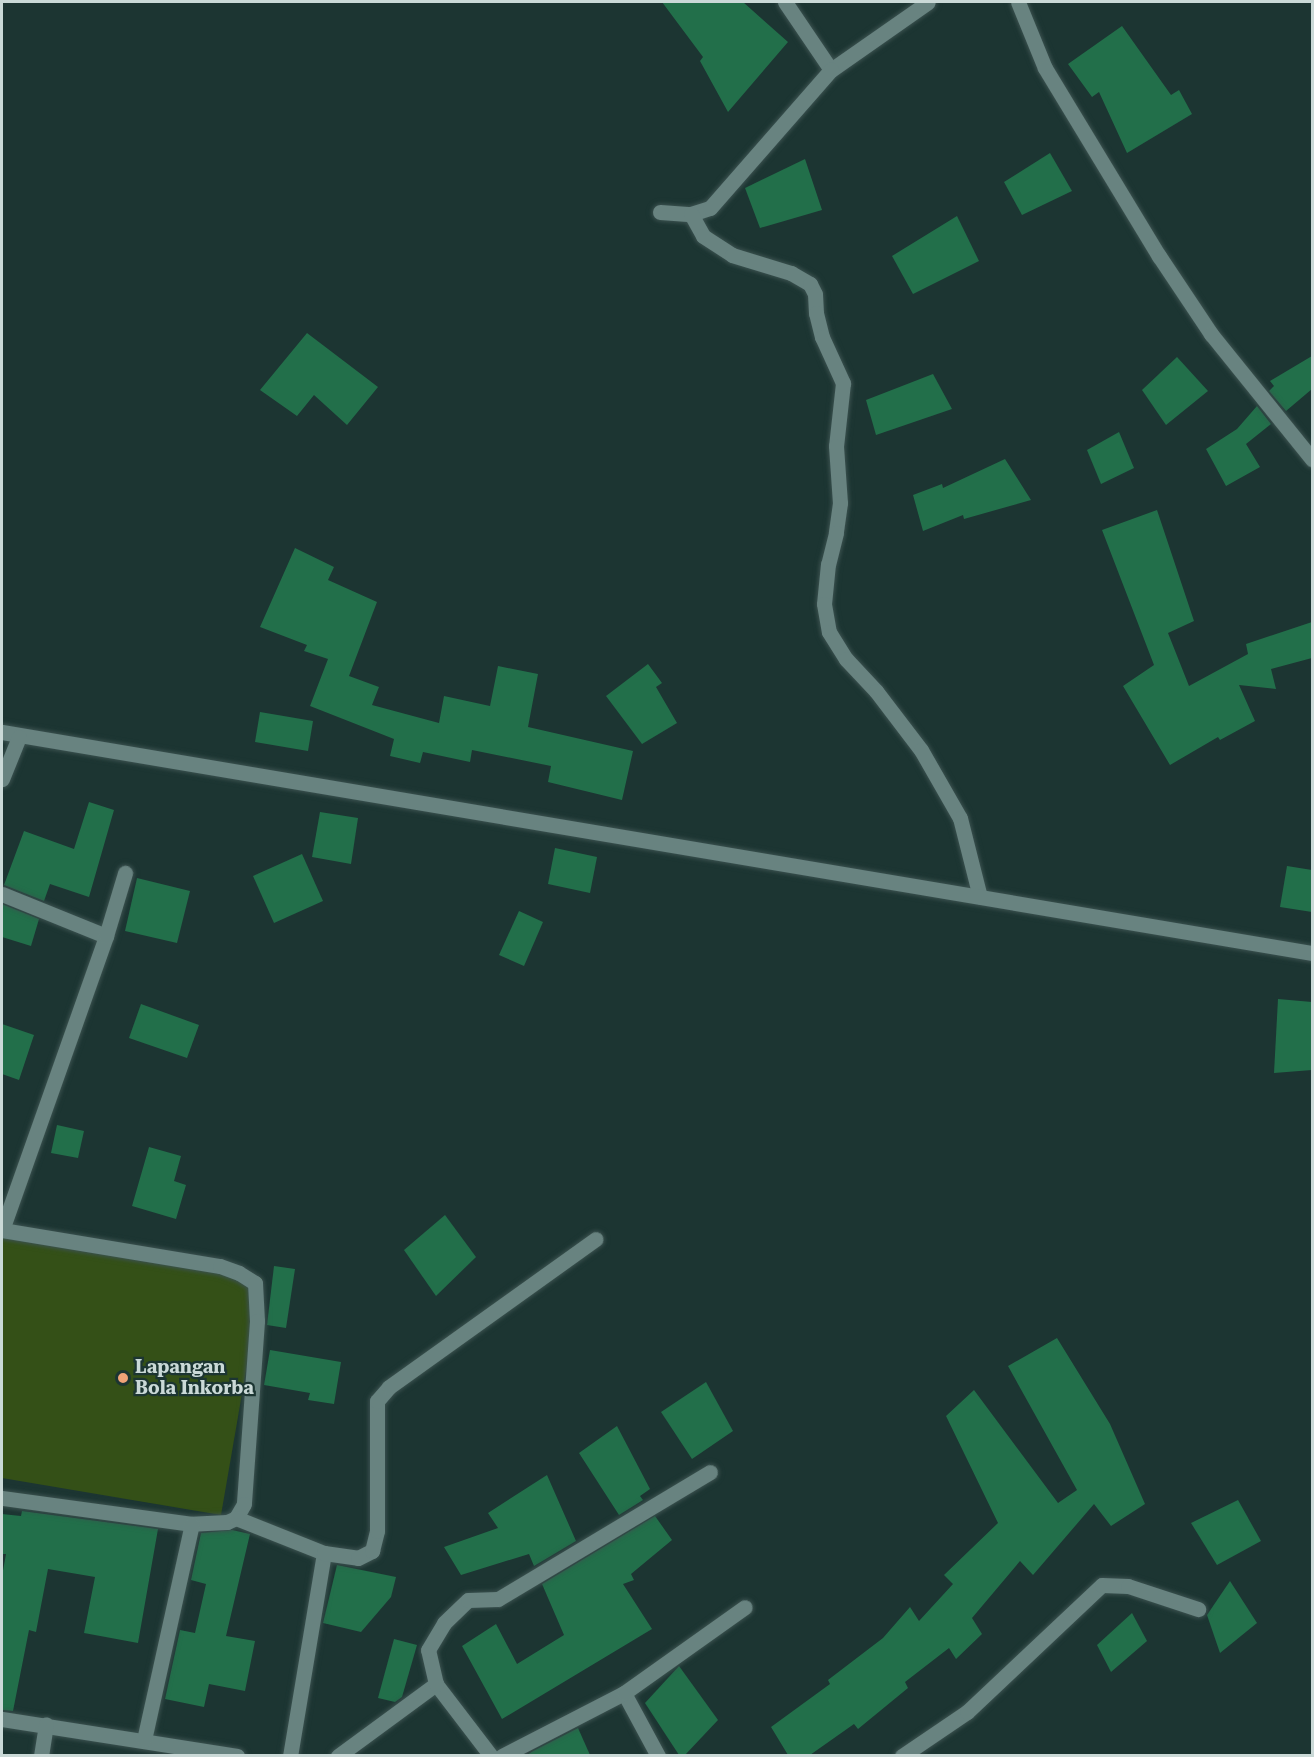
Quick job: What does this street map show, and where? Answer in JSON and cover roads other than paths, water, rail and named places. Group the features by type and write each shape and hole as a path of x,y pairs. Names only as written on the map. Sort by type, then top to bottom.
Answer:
{"street":[{"path":"785,2 831,70"},
{"path":"660,212 691,214 710,208 831,70 928,2"},
{"path":"1018,2 1045,68 1159,256 1211,334 1312,459"},
{"path":"691,214 703,236 732,255 791,273 810,284 815,294 822,338 843,383 837,446 840,503 836,533 828,564 824,604 829,632 846,659 876,691 921,750 960,818 980,897"},
{"path":"2,732 19,737 1312,953"},
{"path":"2,779 19,737"},
{"path":"2,1497 192,1524 227,1522 236,1518 244,1504 257,1321 255,1283 220,1266 2,1230 106,936 125,873"},
{"path":"2,894 106,936"},
{"path":"236,1518 324,1553 358,1558 372,1551 377,1531 377,1401 389,1387 596,1239"},
{"path":"491,1755 436,1684 428,1650 444,1623 468,1600 498,1599 710,1472"},
{"path":"144,1740 192,1524"},
{"path":"290,1755 324,1553"},
{"path":"902,1755 967,1712 1102,1585 1128,1586 1198,1609"},
{"path":"502,1755 624,1693 745,1607"},
{"path":"338,1755 436,1684"},
{"path":"624,1693 658,1755"},
{"path":"2,1719 237,1755"},
{"path":"41,1755 45,1724"}],"place":[{"name":"Lapangan Bola Inkorba","path":"123,1378"}]}
